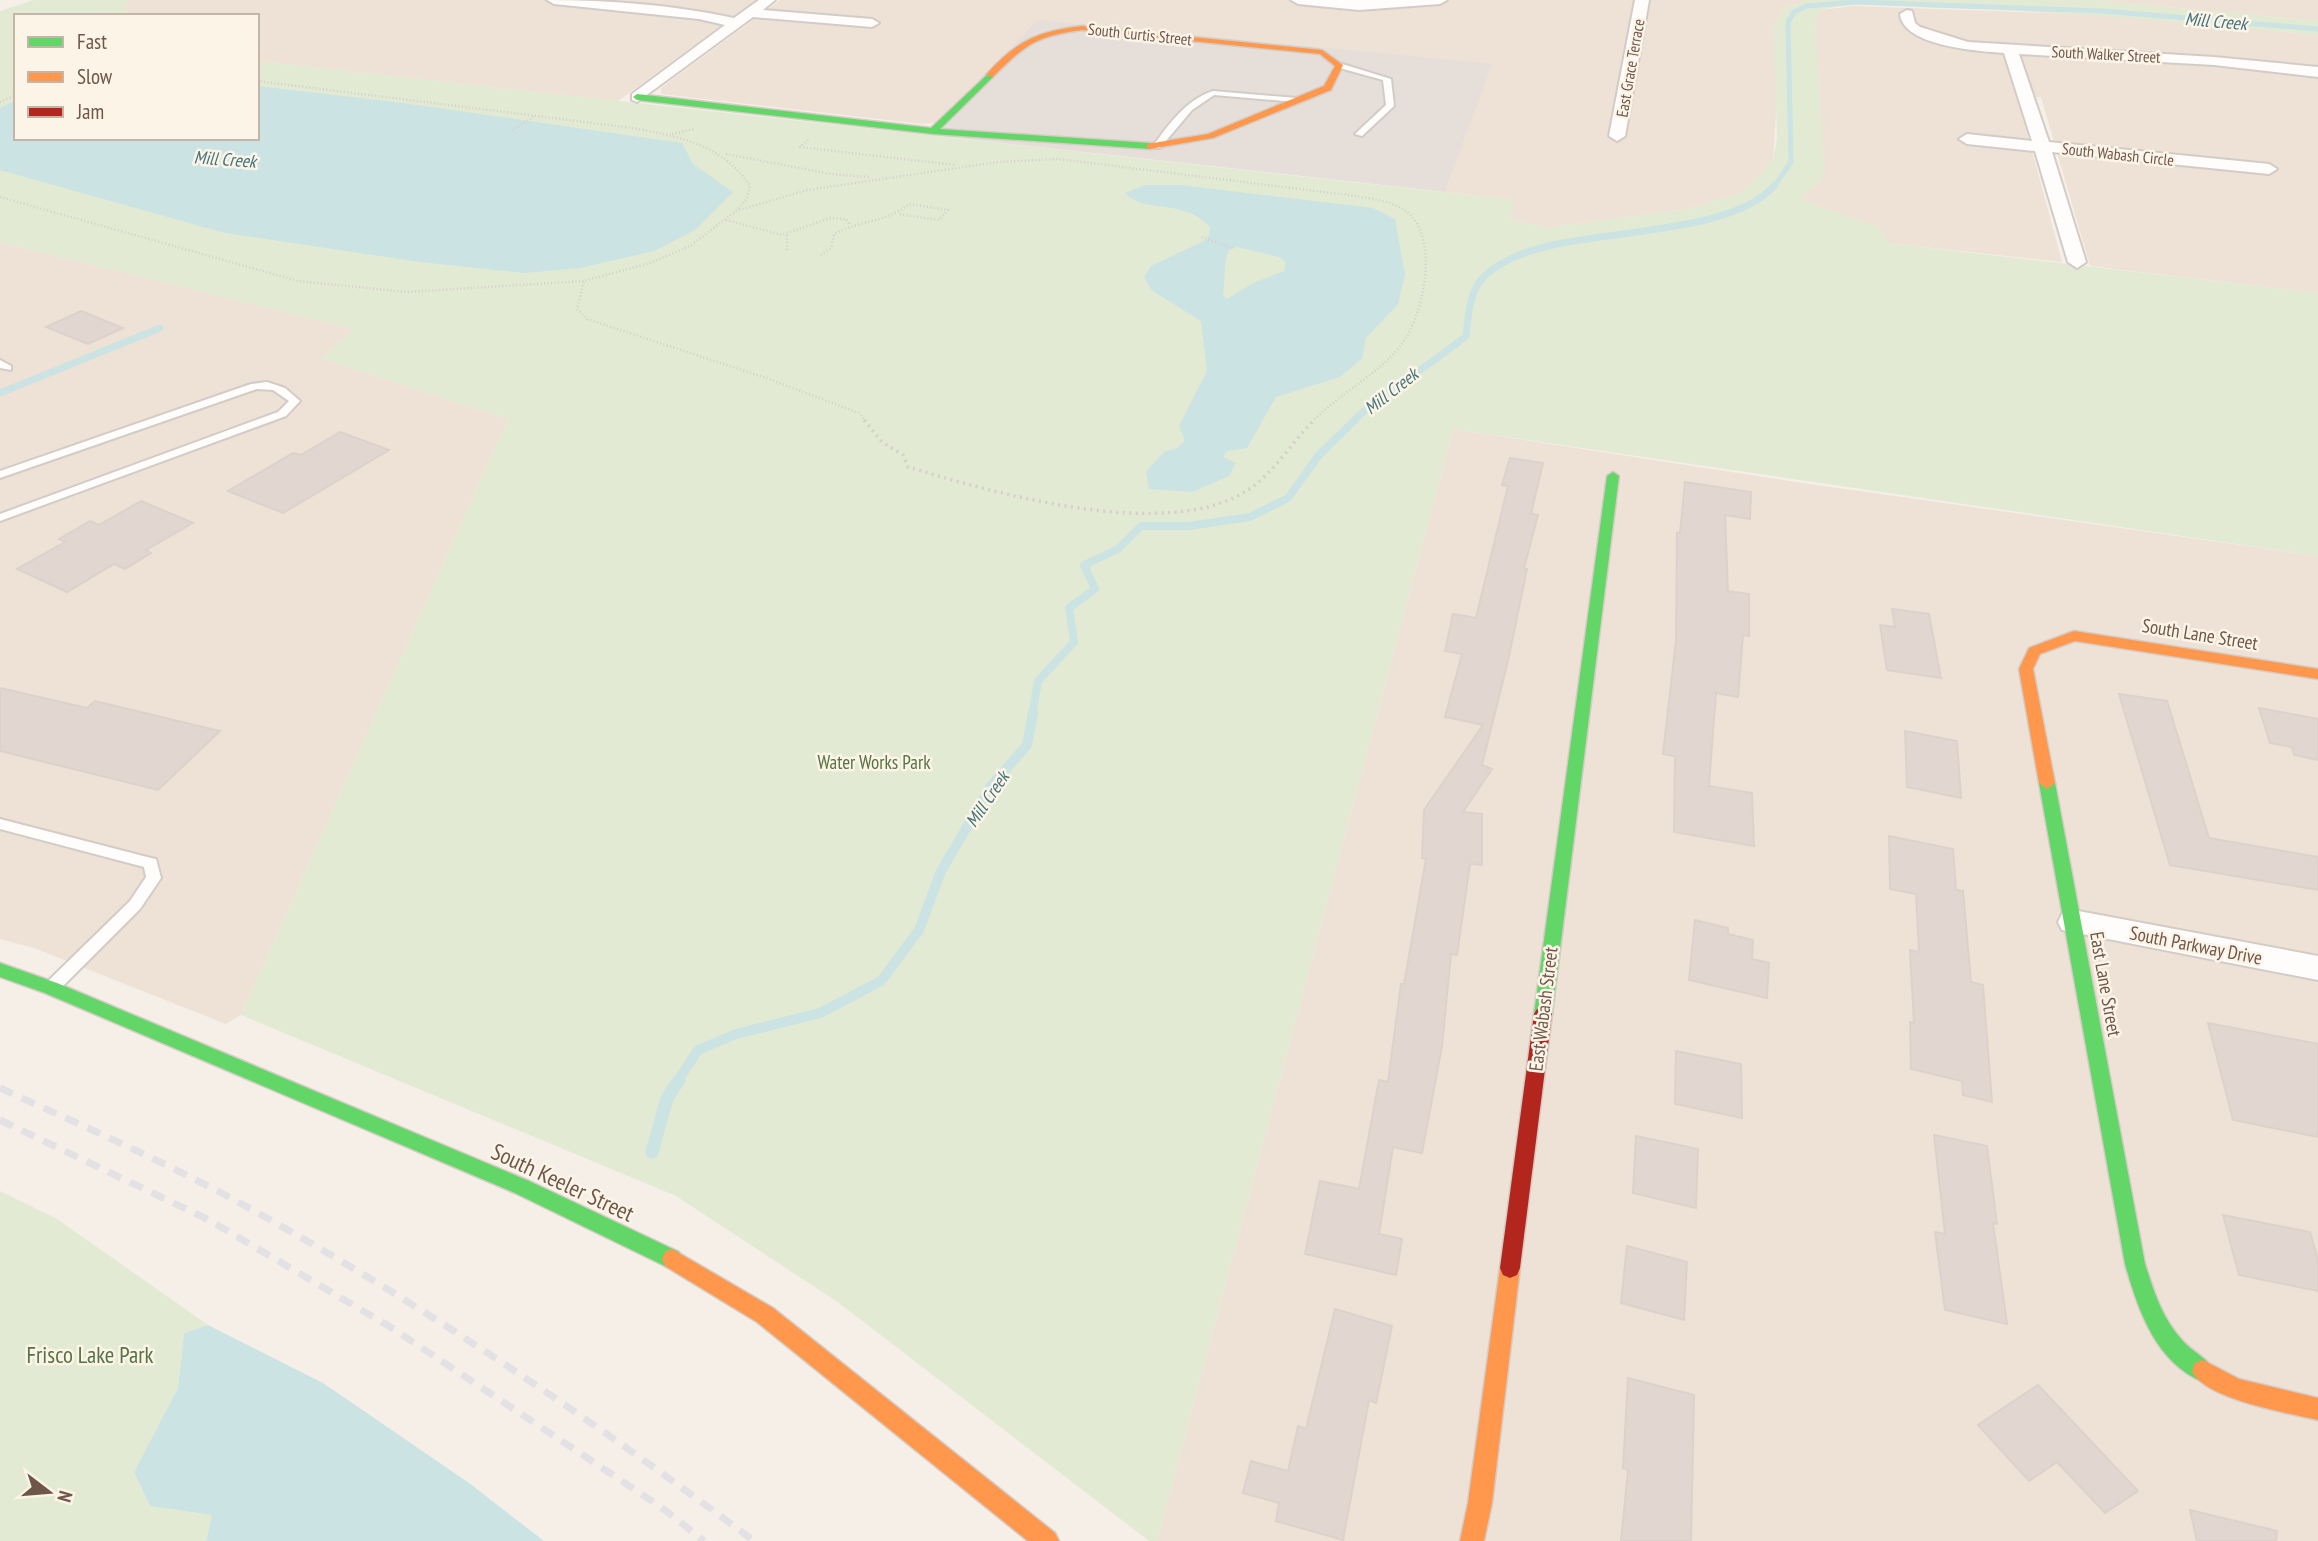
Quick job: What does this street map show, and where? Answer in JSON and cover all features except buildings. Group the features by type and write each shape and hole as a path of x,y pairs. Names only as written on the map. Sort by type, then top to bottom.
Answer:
{"street":[{"path":"554,0 699,15 736,23"},
{"path":"637,97 768,0"},
{"path":"1298,0 1388,6 1440,0"},
{"name":"East Grace Terrace","path":"1617,136 1642,0"},
{"path":"750,13 872,23"},
{"name":"South Walker Street","path":"1907,14 1908,24 1928,37 1967,46 2203,60 2318,72"},
{"name":"South Curtis Street","path":"933,131 1027,39 1053,31 1082,28 1322,52 1339,65"},
{"path":"2009,49 2016,62 2077,262"},
{"path":"637,97 933,131 1157,146 1210,136 1328,88 1339,65"},
{"name":"South Wabash Circle","path":"1967,139 2269,169"},
{"name":"East Wabash Street","path":"1472,1541 1480,1503 1613,476"},
{"name":"South Lane Street","path":"2074,636 2318,674"},
{"name":"East Lane Street","path":"2074,636 2034,651 2026,669 2135,1264 2150,1313 2181,1359 2235,1389 2318,1409"},
{"name":"South Parkway Drive","path":"2073,922 2318,968"},
{"name":"South Keeler Street","path":"0,970 51,988 522,1187 663,1254 765,1315 807,1347 881,1411 1046,1541"}],"lane":[{"name":"South Curtis Street","path":"1339,65 1387,79 1390,106 1359,134"},
{"path":"1157,146 1196,104 1213,93 1297,100"},
{"path":"0,475 255,386 268,384 279,387 295,401 282,414 0,518"},
{"path":"0,824 151,863 154,878 135,905 51,988"}],"path":[{"path":"0,197 298,281 407,292 505,289 584,281 650,263 690,246 725,220 747,199 750,186 743,172 723,153 706,144 668,135 536,115 259,81"},
{"path":"512,130 536,115"},
{"path":"816,134 800,147 963,166"},
{"path":"723,153 831,174 880,178"},
{"path":"584,281 577,309 587,319 766,378 859,413 883,442 903,455 908,467 992,493 1130,511 1188,509 1235,497 1263,480 1318,416 1403,342 1417,311 1426,254 1423,233 1410,214 1390,204 1356,196 1058,159 963,166 880,178 807,190 736,211"},
{"path":"821,254 831,248 834,234 850,225 872,224 899,214 909,204 948,210 939,220 899,214"},
{"path":"725,220 761,231 787,235 824,218 838,216 846,219 850,225"},
{"path":"787,235 787,250"},
{"path":"1202,237 1235,249"}],"shaded area":[{"path":"128,0 756,0 618,101 259,61 259,14 126,14 124,9"},
{"path":"780,0 1806,0 1783,9 1773,159 1741,193 1687,209 1546,228 1510,219 1514,200 1445,192 1491,64 922,124 661,94 661,88"},
{"path":"2093,0 2318,0 2318,21"},
{"path":"1853,6 2104,15 2318,35 2318,293 2090,266 2041,97 2017,96 2062,262 1887,243 1799,199 1821,181 1815,19 1821,10"},
{"path":"1038,20 1492,64 1445,192 940,136 940,120"},
{"path":"0,242 355,329 321,358 508,419 241,1015 226,1024 34,948 0,939"},
{"path":"1453,429 1796,482 2318,556 2318,1541 1157,1541"}],"green space":[{"name":"Water Works Park","path":"34,0 128,0 124,9 126,14 14,14 14,140 259,140 259,61 1515,200 1510,219 1546,228 1687,209 1741,193 1773,159 1777,139 1774,27 1783,9 1806,0 2093,0 2318,21 2318,35 2034,12 1864,5 1821,10 1815,19 1824,169 1821,181 1800,199 1882,228 1887,243 2318,293 2318,556 1453,429 1157,1541 1149,1541 839,1303 676,1196 241,1015 508,419 321,358 354,329 0,242 0,11"},
{"name":"Frisco Lake Park","path":"0,1191 57,1219 208,1325 184,1333 178,1388 134,1472 150,1506 212,1515 206,1541 0,1541"}],"water":[{"path":"259,86 403,103 682,143 693,164 733,192 695,230 654,251 580,268 524,273 420,262 225,233 0,170 0,108 14,101 14,140 259,140"},
{"path":"1145,185 1181,185 1373,208 1395,219 1405,275 1398,304 1366,338 1362,358 1340,377 1276,397 1247,448 1227,451 1223,457 1236,463 1229,476 1192,492 1149,489 1146,472 1164,452 1177,448 1185,440 1179,426 1207,371 1201,321 1151,290 1144,277 1151,266 1208,239 1210,227 1188,212 1143,203 1125,193","holes":["1237,247 1279,257 1286,263 1284,271 1253,283 1227,299 1223,295 1225,265 1230,249"]},
{"path":"208,1325 323,1383 469,1483 544,1541 206,1541 212,1515 150,1506 134,1472 178,1388 184,1333"}],"waterway":[{"name":"Mill Creek","path":"1773,188 1791,162 1788,22 1794,12 1807,6 1856,2 2103,11 2318,29"},
{"name":"Mill Creek","path":"1353,421 1380,398 1466,336 1469,309 1475,290 1492,269 1504,262 1550,246 1692,223 1725,214 1753,202 1774,186"},
{"path":"0,393 160,328"},
{"name":"Mill Creek","path":"1032,715 1038,681 1074,642 1069,608 1095,589 1084,565 1118,549 1141,526 1189,526 1250,517 1288,498 1319,455 1355,420"},
{"name":"Mill Creek","path":"677,1082 698,1050 736,1034 820,1013 881,981 919,930 941,871 991,786 1027,745 1033,713"},
{"name":"Mill Creek","path":"652,1152 667,1098 679,1080"}],"railway":[{"path":"0,1088 202,1183 330,1255 516,1372 754,1541"},
{"path":"0,1120 209,1220 392,1328 661,1507 704,1541"}],"traffic: fast":[{"path":"637,97 933,131 990,75"},
{"path":"933,131 1150,146"},
{"path":"1543,1014 1613,476"},
{"path":"2047,783 2135,1264 2151,1311 2166,1339 2176,1351 2203,1371"},
{"path":"0,970 51,988 522,1187 672,1259"}],"traffic: slow":[{"path":"990,75 1030,40 1050,32 1082,28 1322,52 1339,65 1328,88 1210,136 1150,146"},
{"path":"2047,783 2026,669 2034,651 2074,636 2318,674"},
{"path":"672,1259 765,1315 1047,1541"},
{"path":"1472,1541 1480,1503 1510,1268"},
{"path":"2203,1371 2235,1389 2318,1409"}],"traffic: jam":[{"path":"1510,1268 1543,1014"}]}
